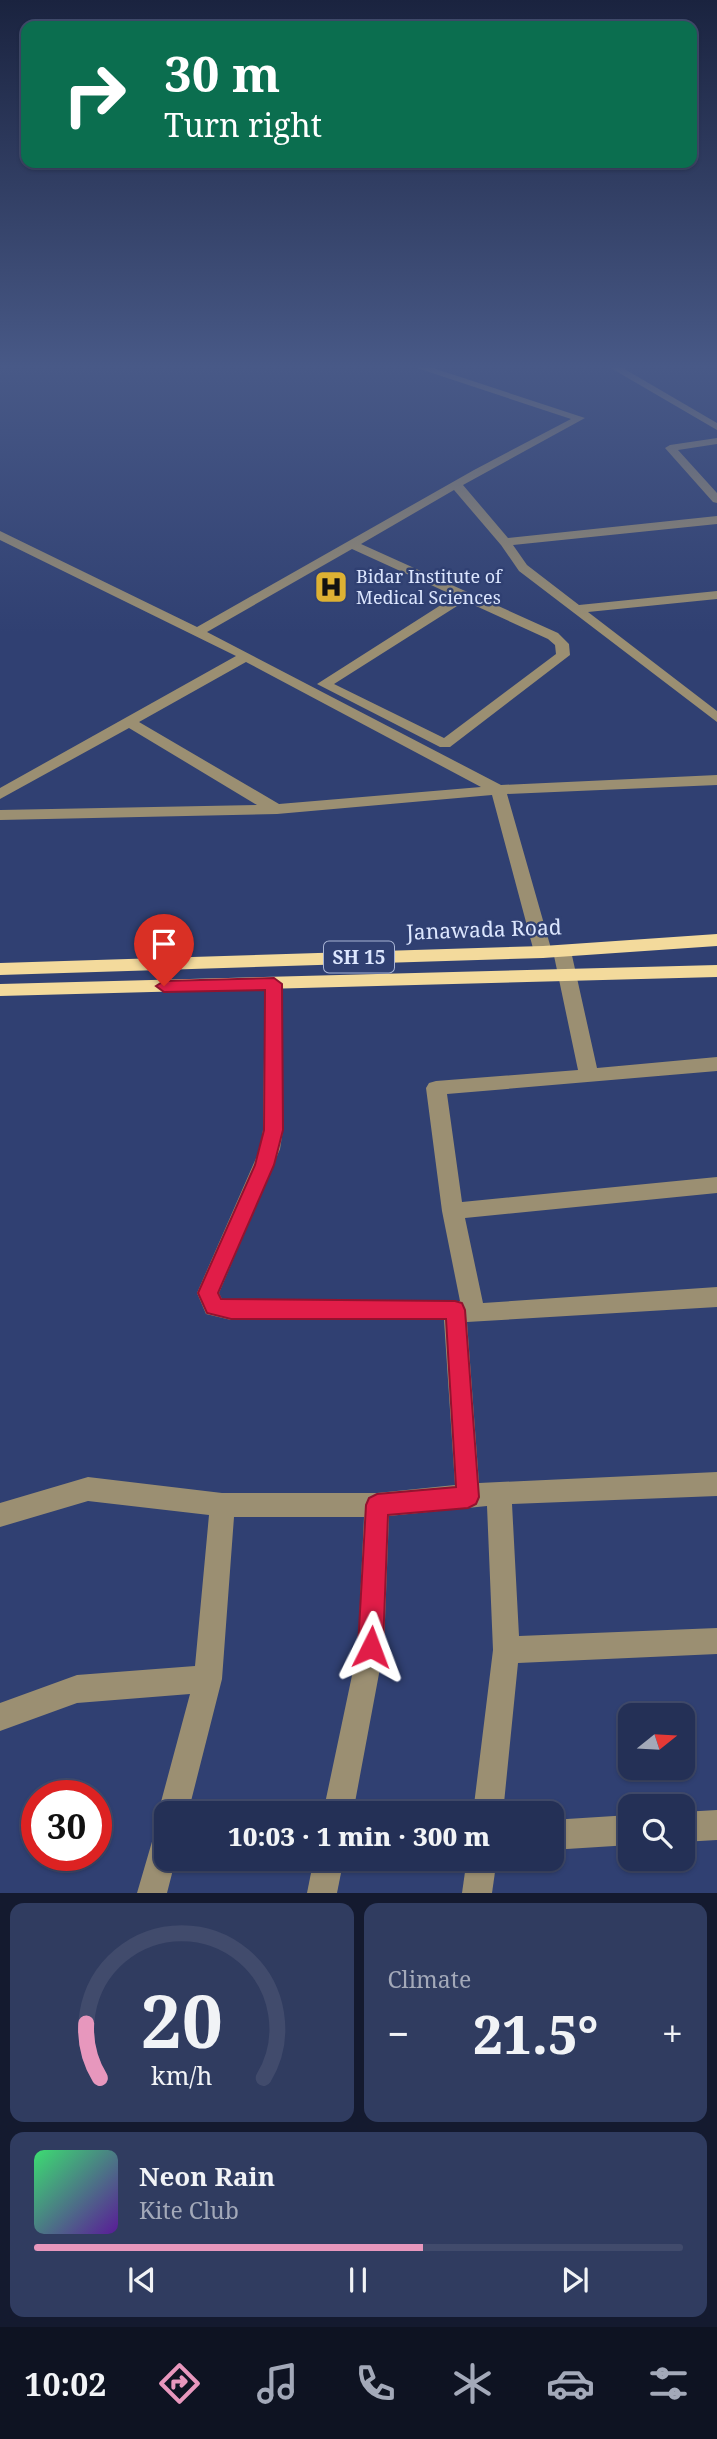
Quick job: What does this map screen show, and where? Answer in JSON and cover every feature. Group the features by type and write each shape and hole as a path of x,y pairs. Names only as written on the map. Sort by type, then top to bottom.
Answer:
{"main road":[{"name":"Janawada Road","path":"0,969 553,951 717,940"},
{"name":"SH 15","path":"0,990 717,971"}],"street":[{"path":"204,629 511,455"},
{"path":"677,455 717,500"},
{"path":"456,485 505,542 523,568 717,718"},
{"path":"505,542 717,520"},
{"path":"0,535 324,684 445,744 564,655 562,644 553,636 351,544"},
{"path":"324,684 466,595"},
{"path":"576,609 717,595"},
{"path":"204,629 246,656 498,790 553,951 568,976 589,1076"},
{"path":"0,793 246,656"},
{"path":"128,722 277,809"},
{"path":"0,815 277,809 498,790 717,780"},
{"path":"274,984 274,1130 265,1165 208,1293 214,1307 231,1310 465,1312 717,1297"},
{"path":"468,1497 465,1312 436,1088 717,1064"},
{"path":"453,1211 717,1185"},
{"path":"0,1515 88,1489 222,1505 377,1505 499,1493 717,1484"},
{"path":"489,1801 506,1650 499,1493"},
{"path":"176,1801 208,1679 222,1505"},
{"path":"340,1801 371,1647 377,1505"},
{"path":"506,1650 717,1641"},
{"path":"0,1717 77,1689 208,1679"},
{"path":"695,1826 717,1825"},
{"path":"564,1834 618,1831"},
{"path":"152,1893 158,1871"},
{"path":"322,1893 326,1871"},
{"path":"477,1893 480,1871"}],"place":[{"name":"Bidar Institute of Medical Sciences","path":"331,587"}],"route":[{"path":"164,986 274,984 274,1130 265,1165 208,1293 214,1307 231,1310 455,1310 468,1497 377,1505 371,1647"}]}
